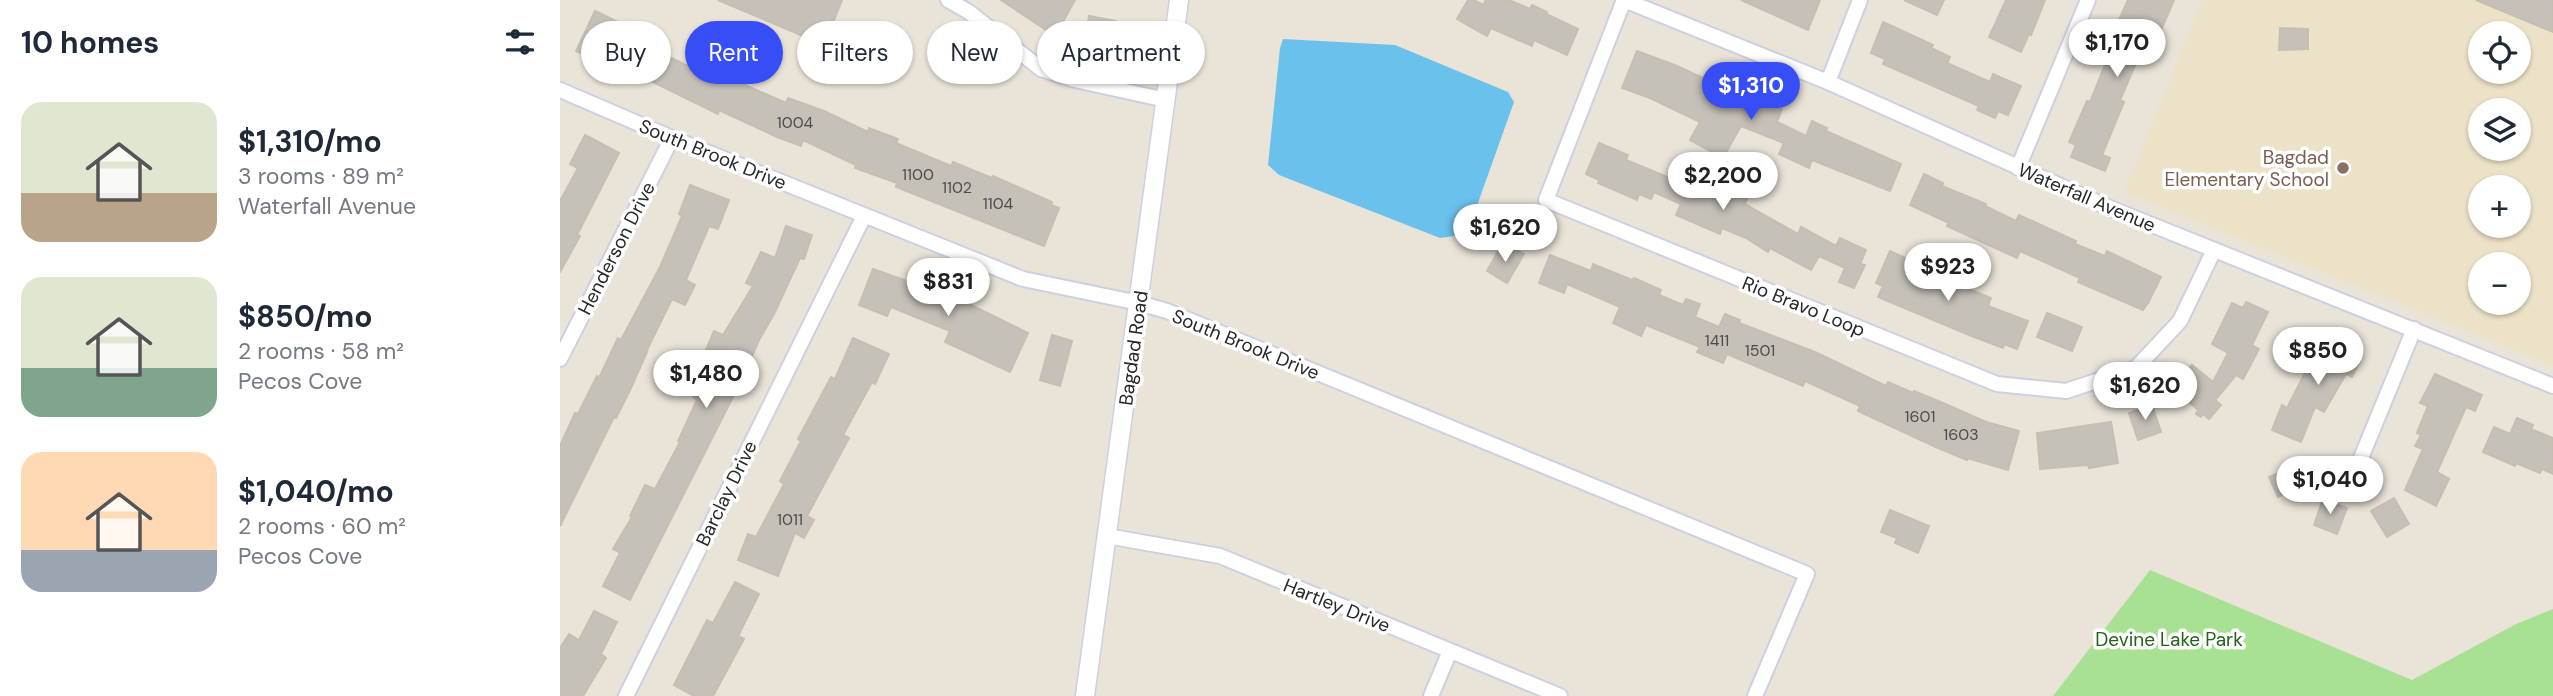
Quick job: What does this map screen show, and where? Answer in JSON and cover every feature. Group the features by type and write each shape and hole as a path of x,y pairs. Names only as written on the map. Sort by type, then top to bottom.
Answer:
{"street":[{"path":"948,0 969,12 1041,69 1075,80 1166,100"},
{"name":"Bagdad Road","path":"1085,696 1179,0"},
{"name":"Waterfall Avenue","path":"1624,0 1828,82 2018,168 2214,250 2553,386"},
{"name":"Rio Bravo Loop","path":"1624,0 1546,200 1997,384 2066,391 2136,368 2180,321 2214,250"},
{"path":"1828,82 1860,0"},
{"path":"2018,168 2088,0"},
{"name":"South Brook Drive","path":"560,90 1023,279 1139,303 1180,317 1807,574 1755,696"},
{"name":"Henderson Drive","path":"560,359 673,138"},
{"name":"Barclay Drive","path":"626,696 864,216"},
{"path":"2361,458 2414,329"},
{"name":"Hartley Drive","path":"1107,536 1220,556 1560,696"},
{"path":"1432,696 1450,651"}],"shaded area":[{"name":"Bagdad Elementary School","path":"2202,0 2553,0 2553,366 2124,192"}],"green space":[{"name":"Devine Lake Park","path":"2150,570 2412,680 2516,624 2553,609 2553,696 2053,696"}],"water":[{"path":"1283,39 1395,45 1508,92 1514,102 1469,228 1454,236 1440,238 1279,175 1268,165"}],"building":[{"path":"718,0 842,0 834,21 797,21 797,34 783,28 783,21 767,21"},
{"path":"1001,0 1075,0 1063,21 1037,21 1037,24"},
{"path":"1468,0 1483,5 1486,0 1509,0 1530,9 1532,5 1578,29 1567,55 1534,40 1532,46 1491,28 1487,36 1457,19"},
{"path":"1741,0 1820,0 1808,30"},
{"path":"1904,0 1944,0 1937,15"},
{"path":"2006,0 2045,0 2021,52 1989,37"},
{"path":"2128,0 2174,0 2152,51 2143,47 2120,100 2124,102 2102,155 2110,158 2105,171 2071,157 2076,145 2069,142 2125,25 2118,22"},
{"path":"2476,0 2553,0 2553,32"},
{"path":"595,11 616,21 590,21"},
{"path":"1089,16 1116,21 1088,21"},
{"path":"1883,22 1933,45 1931,48 1950,57 1947,63 1990,82 1993,74 2021,86 2008,115 1998,111 1995,118 1977,110 1979,106 1883,64 1885,59 1871,53"},
{"path":"2280,28 2308,29 2308,49 2279,50"},
{"path":"581,40 581,53 576,51"},
{"path":"1637,51 1677,66 1705,79 1704,82 1755,102 1756,99 1782,109 1777,122 1806,136 1812,121 1827,128 1826,131 1901,164 1890,191 1812,160 1809,168 1779,154 1784,143 1741,126 1723,158 1690,140 1700,122 1622,88"},
{"path":"671,58 685,65 685,84 743,84 786,103 788,98 824,111 868,132 869,128 898,139 896,143 951,166 953,162 992,178 993,176 1052,202 1051,205 1059,208 1044,246 896,187 897,183 855,168 856,165 803,140 801,146 719,110 718,114 657,84 671,84"},
{"path":"585,135 619,153 560,272 560,201 578,168 570,164"},
{"path":"1599,143 1628,155 1626,160 1677,181 1682,170 1729,191 1731,187 1749,194 1745,204 1798,234 1801,227 1836,246 1840,238 1866,250 1860,264 1865,265 1854,288 1839,282 1845,268 1819,256 1811,270 1770,248 1768,252 1746,238 1722,228 1720,234 1676,215 1681,204 1654,192 1651,199 1639,194 1637,200 1598,183 1599,180 1586,174"},
{"path":"1924,174 1943,183 1942,186 1986,204 1985,206 2016,221 2019,215 2076,241 2075,244 2105,256 2107,251 2161,277 2148,303 2143,310 2078,282 2080,278 2020,251 2017,258 1947,226 1949,223 1910,205"},
{"path":"690,185 729,200 718,229 709,226 686,280 695,285 685,305 672,299 630,390 560,526 560,446 575,413 578,414 597,376 599,378 618,338 621,340 660,267 682,216 679,214"},
{"path":"786,226 812,235 804,259 800,258 630,600 603,586 620,553 613,549 632,517 630,516 645,485 655,489 680,442 678,441 697,400 693,397 709,362 702,359 714,331 723,335 753,286 746,283 761,252 775,258"},
{"path":"1509,246 1524,254 1507,283 1487,271 1499,250 1505,254"},
{"path":"1890,251 1912,261 1911,265 1991,298 1988,306 2028,321 2017,349 2004,344 2003,348 1878,297 1883,286 1876,283"},
{"path":"1550,255 1591,271 1593,264 1632,280 1634,278 1661,290 1659,295 1683,305 1686,299 1700,304 1695,317 1719,327 1725,314 1740,320 1739,323 1815,352 1886,386 1888,382 1986,422 2019,431 2008,470 1967,460 1938,448 1858,411 1860,406 1805,381 1803,386 1727,354 1723,363 1697,352 1700,347 1646,325 1641,336 1613,323 1620,307 1567,284 1564,293 1539,283"},
{"path":"873,269 963,301 1028,333 1010,372 945,342 950,331 891,307 887,316 859,305"},
{"path":"2246,302 2268,312 2252,345 2259,349 2243,379 2236,375 2215,400 2221,405 2209,419 2203,414 2201,417 2196,414 2198,410 2177,391 2185,381 2181,378 2192,365 2213,382 2228,353 2212,344 2232,303 2243,308"},
{"path":"2047,313 2082,327 2072,351 2037,337"},
{"path":"2332,333 2361,348 2355,359 2360,361 2352,377 2346,374 2324,412 2315,407 2301,442 2272,430 2282,405 2287,408 2307,369 2312,372"},
{"path":"1052,335 1072,341 1060,386 1040,380"},
{"path":"853,338 889,354 875,384 872,382 843,435 849,438 807,516 814,520 804,538 795,533 778,576 738,560 748,534 756,537 784,484 780,481 801,441 798,439 831,377 835,379"},
{"path":"2435,374 2482,395 2475,411 2466,407 2437,472 2449,479 2436,506 2405,490 2423,449 2415,446 2421,435 2417,433 2428,406 2420,403"},
{"path":"2152,405 2161,432 2138,440 2129,413"},
{"path":"2517,418 2533,425 2531,429 2553,438 2553,474 2542,469 2540,473 2516,463 2515,466 2483,452 2494,427 2510,434"},
{"path":"2111,422 2118,463 2089,468 2088,465 2040,469 2037,433"},
{"path":"2300,464 2309,483 2278,497 2269,477"},
{"path":"2394,498 2409,524 2387,537 2371,511"},
{"path":"2323,499 2347,508 2337,534 2314,525"},
{"path":"1890,510 1929,526 1918,553 1895,543 1897,538 1881,532"},
{"path":"735,582 759,594 738,636 744,639 713,696 694,696 674,685 707,620 713,623"},
{"path":"594,611 617,622 601,654 606,658 583,696 560,696 560,648 569,634 579,640"}],"place":[{"name":"Bagdad Elementary School","path":"2343,168"}]}
